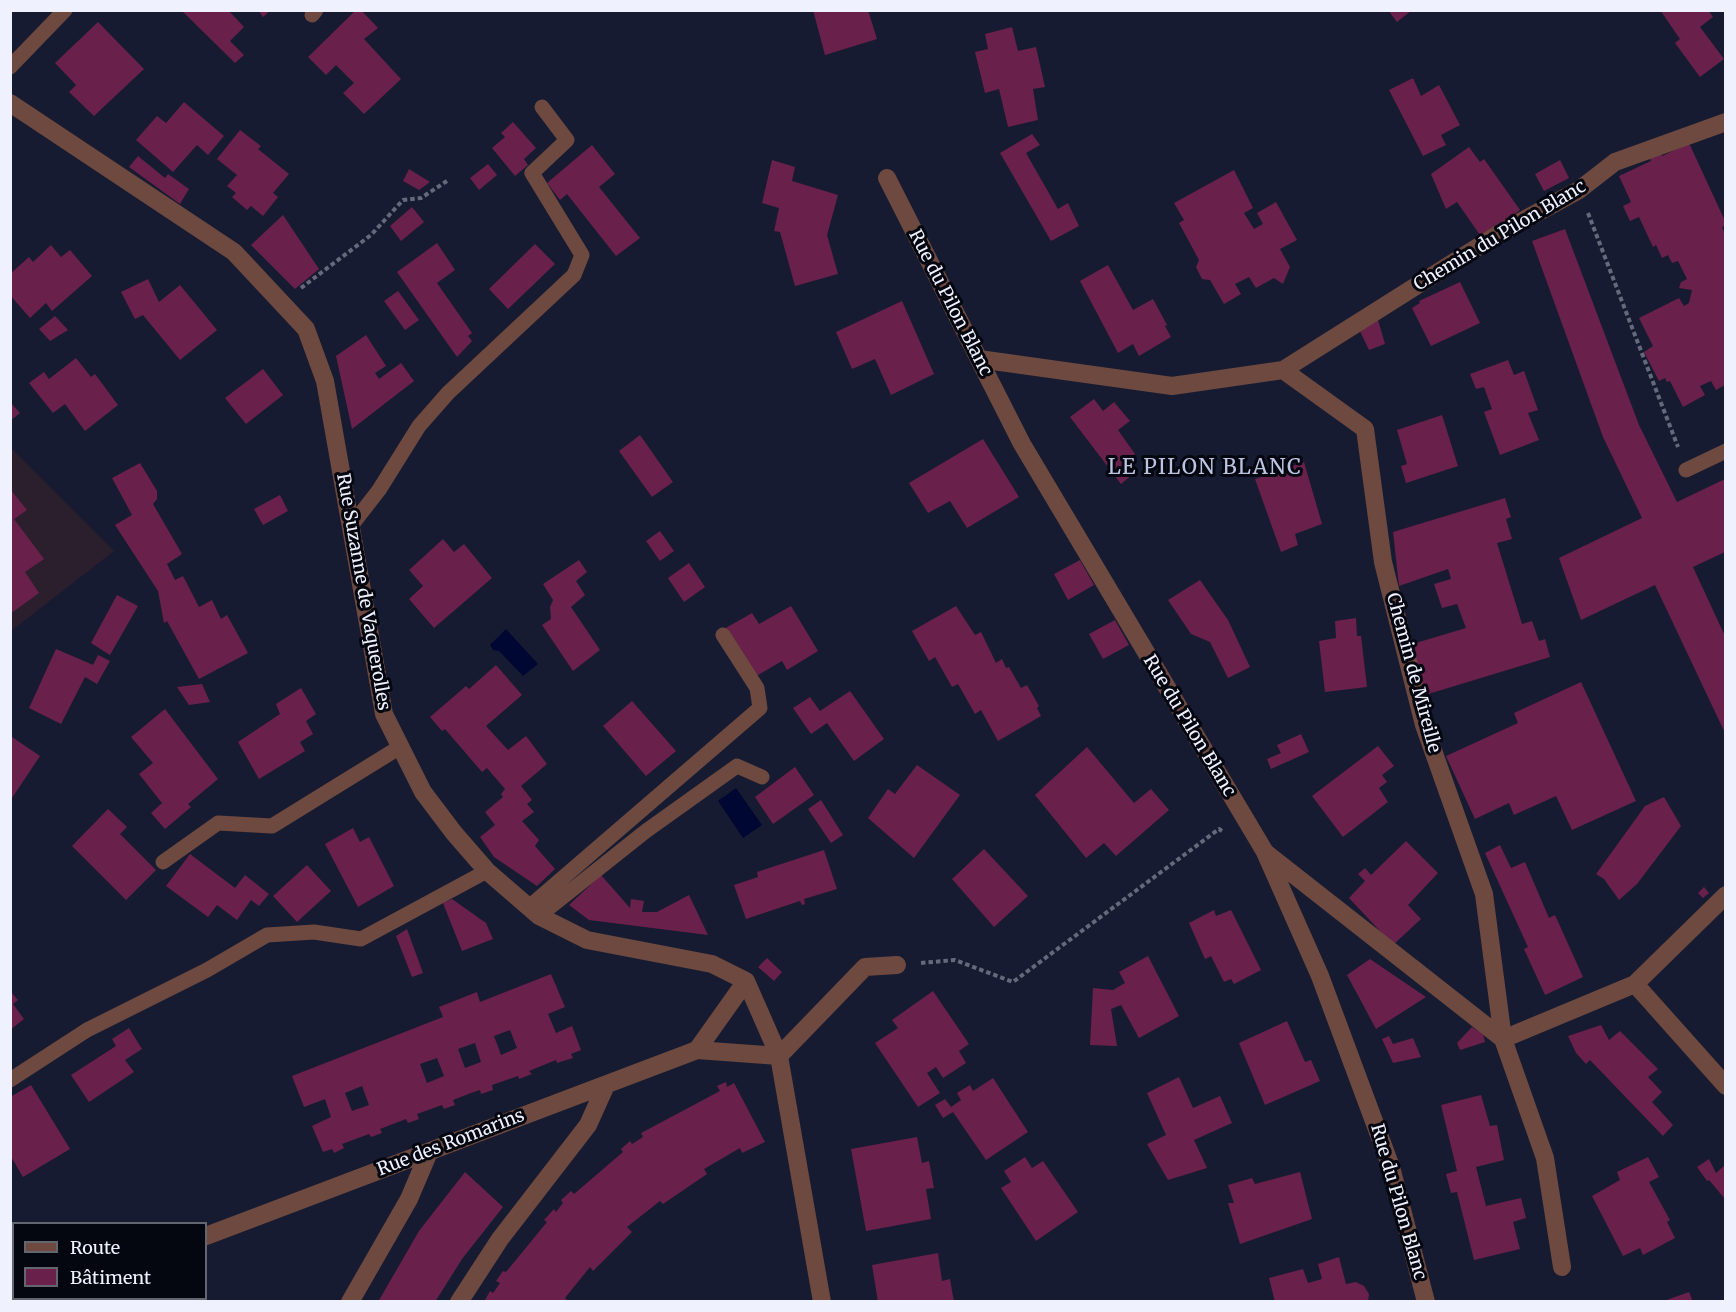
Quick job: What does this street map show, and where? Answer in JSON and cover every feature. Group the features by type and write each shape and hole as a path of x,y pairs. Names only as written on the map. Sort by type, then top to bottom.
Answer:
{"street":[{"name":"Rue Suzanne de Vaquerolles","path":"10,103 234,252 306,329 325,381 384,714 423,792 454,833 488,870 534,911 587,940 712,964 746,981"},
{"name":"Chemin du Pilon Blanc","path":"1283,370 1500,233 1579,190 1615,162 1725,122"},
{"name":"Rue du Pilon Blanc","path":"887,178 1022,444 1265,852 1320,976 1391,1167 1426,1302"},
{"path":"979,359 1172,386 1283,370"},
{"name":"Chemin de Mireille","path":"1283,370 1365,429 1383,562 1424,725 1484,894 1503,1039 1545,1158 1562,1267"},
{"path":"1265,852 1503,1039 1635,984 1725,895"},
{"path":"779,1056 865,967 897,964"},
{"path":"698,1050 746,981"},
{"path":"746,981 779,1056 822,1302"},
{"path":"1635,984 1725,1086"},
{"path":"698,1050 779,1056"},
{"name":"Rue des Romarins","path":"207,1236 698,1050"},
{"path":"459,1302 500,1239 588,1125 606,1085"},
{"path":"350,1302 409,1199 429,1152"}],"lane":[{"path":"10,67 65,10"},
{"path":"351,526 379,490 419,426 448,393 574,275 582,255 532,173 567,140 542,107"},
{"path":"1686,470 1725,451"},
{"path":"534,911 760,708 757,688 723,635"},
{"path":"163,862 218,823 272,826 400,747"},
{"path":"534,911 737,766 762,777"},
{"path":"10,1080 87,1030 207,970 267,935 314,932 361,939 488,870"}],"path":[{"path":"282,303 371,235 403,200 421,198 447,181"},
{"path":"1579,190 1686,470"},
{"path":"897,964 955,960 1013,982 1219,830 1265,852"}],"shaded area":[{"path":"11,448 114,551 11,631"}],"water":[{"path":"506,629 538,664 523,676 490,645"},
{"path":"736,788 762,825 743,838 718,801"}],"building":[{"path":"181,10 228,10 244,27 230,41 244,55 235,63"},
{"path":"258,10 271,10 263,17"},
{"path":"356,10 361,10 378,28 364,39 401,79 364,114 343,93 354,83 336,65 326,75 308,57"},
{"path":"813,10 868,10 877,39 825,55"},
{"path":"1388,10 1412,10 1397,22"},
{"path":"1660,10 1708,10 1713,17 1700,27 1724,59 1700,77 1675,43 1680,39"},
{"path":"98,22 144,69 94,116 69,92 76,85 55,63"},
{"path":"1012,27 1018,51 1036,47 1045,87 1033,89 1038,120 1008,127 999,89 985,93 975,52 988,49 985,34"},
{"path":"1413,78 1421,96 1439,85 1460,125 1441,135 1446,145 1423,156 1389,90"},
{"path":"184,102 224,136 208,155 197,145 173,172 136,140 157,116 166,123"},
{"path":"513,122 536,148 524,159 528,165 515,176 492,148 505,137 501,133"},
{"path":"240,130 261,146 258,149 289,174 273,193 278,197 263,216 251,206 247,210 232,197 236,193 227,186 237,175 217,159"},
{"path":"1032,134 1040,145 1026,153 1058,209 1068,203 1079,226 1051,241 1000,153"},
{"path":"1689,143 1725,221 1725,226 1722,227 1725,234 1725,385 1716,390 1711,381 1700,386 1705,395 1683,407 1670,381 1667,382 1665,378 1659,381 1644,352 1653,346 1639,318 1679,298 1684,306 1689,303 1692,290 1679,288 1681,282 1687,279 1678,261 1672,263 1668,255 1662,258 1656,245 1653,247 1639,217 1630,221 1623,206 1631,202 1619,176 1651,161 1649,156 1660,151 1662,156"},
{"path":"592,145 615,174 599,187 640,238 616,256 567,194 560,200 547,183"},
{"path":"1469,147 1480,162 1484,159 1520,210 1482,238 1457,202 1446,209 1431,174"},
{"path":"138,156 165,178 168,174 189,189 180,204 129,167"},
{"path":"772,160 795,167 792,181 838,195 827,235 838,274 795,286 780,232 774,231 779,208 762,203"},
{"path":"1560,160 1569,178 1544,191 1535,174"},
{"path":"488,164 497,175 479,190 470,178"},
{"path":"409,169 430,182 419,190 403,181"},
{"path":"1234,170 1253,208 1244,213 1254,229 1263,224 1257,213 1276,202 1297,240 1280,249 1290,267 1283,284 1274,278 1256,288 1249,277 1235,284 1241,294 1224,304 1210,280 1202,279 1196,267 1199,260 1179,223 1184,220 1174,203"},
{"path":"412,207 424,222 401,241 390,226"},
{"path":"283,215 319,269 295,289 251,245"},
{"path":"1565,229 1639,425 1677,502 1725,479 1725,552 1693,567 1725,636 1725,733 1655,585 1581,620 1559,558 1642,518 1603,437 1532,241"},
{"path":"437,243 455,270 437,283 472,333 468,336 472,341 457,357 397,272"},
{"path":"535,244 555,264 508,309 489,289"},
{"path":"51,245 61,257 70,250 92,276 52,311 46,303 30,318 10,295 10,274 29,257 33,262"},
{"path":"1108,265 1133,310 1153,299 1167,325 1165,326 1171,337 1139,356 1133,344 1118,353 1080,281"},
{"path":"148,279 159,302 180,285 217,330 180,360 143,315 135,319 121,292"},
{"path":"1460,282 1480,323 1431,346 1412,308 1420,303 1419,301"},
{"path":"398,291 419,320 405,330 384,301"},
{"path":"902,301 934,374 891,395 875,359 852,369 836,332"},
{"path":"55,316 68,330 50,341 39,329"},
{"path":"1378,320 1385,344 1369,350 1358,327"},
{"path":"366,335 386,366 375,373 379,379 401,363 414,381 352,429 336,356"},
{"path":"76,358 91,377 95,374 118,405 85,431 65,404 53,413 29,383 44,372 49,379"},
{"path":"1508,360 1514,375 1524,371 1538,410 1528,413 1539,440 1500,455 1484,412 1492,409 1484,387 1476,389 1470,374"},
{"path":"263,369 283,395 246,424 225,398"},
{"path":"1094,399 1103,411 1114,402 1130,421 1118,430 1135,454 1125,462 1133,474 1121,484 1070,417"},
{"path":"10,402 20,413 10,421"},
{"path":"1442,415 1458,466 1406,483 1401,466 1407,464 1397,430"},
{"path":"640,435 673,482 652,497 619,451"},
{"path":"983,439 1019,497 967,528 950,501 928,513 909,483"},
{"path":"1304,462 1322,524 1295,534 1298,545 1281,552 1255,479"},
{"path":"140,463 157,491 157,499 153,504 182,554 167,564 175,580 183,576 199,607 212,600 221,619 227,615 248,653 199,679 167,621 164,623 158,591 115,525 132,515 112,478"},
{"path":"10,489 27,510 14,519 44,559 25,572 39,593 10,614"},
{"path":"280,495 288,511 263,525 254,509"},
{"path":"1505,498 1511,517 1506,519 1512,539 1497,543 1522,624 1532,621 1539,641 1545,639 1550,657 1425,695 1409,645 1466,628 1457,604 1442,608 1434,584 1451,579 1448,569 1399,586 1393,532"},
{"path":"660,531 674,551 660,561 646,541"},
{"path":"443,539 454,552 464,544 492,578 434,628 409,599 423,586 409,570"},
{"path":"579,560 587,572 576,581 585,595 571,607 600,650 573,671 542,625 551,619 550,607 553,600 543,584"},
{"path":"1080,560 1094,585 1068,600 1054,574"},
{"path":"689,563 705,587 684,602 668,578"},
{"path":"1200,580 1228,620 1250,667 1228,678 1210,642 1191,634 1168,600"},
{"path":"117,595 138,606 110,655 91,643"},
{"path":"791,606 818,651 787,670 782,661 753,678 724,629 752,613 759,624"},
{"path":"956,606 975,635 981,632 996,663 1002,659 1021,688 1027,685 1039,706 1037,708 1041,716 998,741 981,710 975,714 958,684 952,687 935,657 929,661 912,631"},
{"path":"1356,618 1357,636 1361,636 1367,687 1325,692 1319,641 1336,638 1335,621"},
{"path":"1115,620 1129,645 1103,659 1089,634"},
{"path":"56,649 93,665 98,655 110,661 97,684 85,677 61,724 29,708"},
{"path":"496,665 522,695 486,726 508,750 526,736 547,764 521,786 532,800 527,804 534,812 522,821 539,840 535,846 555,869 537,886 494,857 480,837 495,825 485,812 503,797 501,794 505,789 487,768 482,772 445,729 442,731 430,717 466,686 469,689"},
{"path":"1581,682 1636,801 1572,830 1556,796 1514,815 1509,803 1475,819 1446,756 1518,723 1514,713"},
{"path":"202,684 210,702 189,705 177,687"},
{"path":"301,688 316,714 306,721 313,734 300,742 305,751 259,779 238,742 280,714 276,704"},
{"path":"850,691 884,739 854,761 827,723 811,734 793,708 810,697 820,711"},
{"path":"632,701 676,751 646,776 603,726"},
{"path":"165,709 218,779 188,804 191,807 165,829 151,813 162,803 139,774 153,763 131,737"},
{"path":"1301,734 1309,752 1271,769 1267,759 1281,753 1277,745"},
{"path":"12,737 40,756 10,801 10,739"},
{"path":"1378,746 1394,766 1382,775 1387,782 1379,788 1388,802 1343,837 1312,796"},
{"path":"1087,747 1134,803 1151,789 1169,810 1116,856 1104,843 1086,858 1035,795"},
{"path":"917,765 960,795 914,858 868,818 888,789 895,794"},
{"path":"795,767 814,795 773,824 755,797"},
{"path":"1664,797 1681,826 1637,884 1619,900 1604,879 1596,874 1645,806"},
{"path":"821,800 843,835 831,843 808,809"},
{"path":"108,809 127,827 120,834 156,870 126,900 72,846"},
{"path":"353,828 360,842 369,837 394,886 358,907 325,844"},
{"path":"1406,841 1438,873 1408,905 1421,919 1393,945 1349,898 1365,881 1358,874 1365,868 1371,875"},
{"path":"1500,845 1511,868 1525,862 1549,918 1555,915 1583,977 1545,995 1524,949 1528,947 1485,853"},
{"path":"984,849 1028,896 994,927 952,879"},
{"path":"824,850 837,889 804,899 805,904 802,905 800,901 746,919 734,885 758,877 757,872"},
{"path":"190,854 235,888 245,875 269,894 259,906 251,900 237,920 217,905 208,917 166,886"},
{"path":"307,865 331,891 297,922 273,896"},
{"path":"601,875 630,908 631,899 644,901 642,912 657,912 689,895 708,935 589,920 569,905"},
{"path":"1704,887 1709,893 1703,898 1698,893"},
{"path":"452,899 486,923 493,939 462,951 443,903"},
{"path":"1214,910 1216,916 1231,910 1261,970 1234,984 1231,979 1224,982 1211,956 1205,959 1189,923"},
{"path":"407,929 423,973 412,977 396,936"},
{"path":"1148,956 1179,1016 1139,1038 1121,1005 1111,1009 1117,1046 1090,1045 1093,988 1113,990 1125,983 1119,972"},
{"path":"767,958 782,972 774,981 758,967"},
{"path":"1370,959 1426,997 1376,1029 1347,975"},
{"path":"551,974 565,1007 548,1014 556,1033 572,1026 581,1050 571,1054 573,1058 557,1063 556,1060 529,1071 532,1074 492,1085 493,1090 481,1094 480,1090 453,1100 455,1105 444,1109 442,1105 417,1114 419,1119 408,1123 406,1119 380,1129 382,1133 371,1137 369,1134 342,1144 344,1148 334,1153 332,1149 323,1152 312,1126 331,1117 325,1099 304,1107 292,1076 443,1017 439,1007 477,992 480,1002","holes":["510,1030 517,1048 501,1055 494,1036","475,1043 481,1062 465,1068 458,1049","437,1058 444,1076 427,1083 420,1064","362,1086 369,1105 352,1111 345,1093"]},
{"path":"10,991 18,1000 13,1004 24,1019 10,1030"},
{"path":"933,991 969,1044 959,1051 966,1063 943,1078 936,1067 927,1073 940,1093 918,1107 875,1043 898,1028 892,1020"},
{"path":"1287,1021 1305,1062 1311,1060 1320,1081 1265,1105 1239,1043"},
{"path":"1601,1025 1609,1040 1620,1031 1658,1069 1648,1077 1662,1092 1652,1102 1673,1125 1663,1136 1590,1060 1586,1064 1576,1053 1568,1036"},
{"path":"1472,1027 1483,1034 1485,1042 1460,1050 1457,1043"},
{"path":"129,1028 142,1049 125,1060 134,1072 89,1102 71,1075 116,1046 112,1039"},
{"path":"1389,1036 1393,1044 1413,1038 1421,1057 1393,1063 1382,1039"},
{"path":"1179,1077 1193,1108 1220,1096 1232,1123 1194,1140 1207,1168 1168,1180 1147,1144 1166,1135 1147,1093"},
{"path":"993,1078 1028,1132 986,1160 953,1112 943,1118 935,1105 945,1099 951,1107 961,1100 957,1093 970,1085 973,1091"},
{"path":"726,1082 727,1087 734,1083 765,1142 742,1153 740,1148 704,1169 707,1174 663,1204 660,1201 627,1227 632,1232 593,1271 590,1267 565,1298 569,1302 484,1302 490,1291 493,1293 500,1283 496,1281 503,1271 506,1272 547,1222 544,1220 554,1209 556,1212 563,1203 561,1200 571,1191 574,1194 623,1152 621,1149 630,1141 632,1144 643,1137 641,1133 720,1091 717,1086"},
{"path":"31,1085 70,1149 23,1177 10,1155 10,1097"},
{"path":"1481,1095 1490,1126 1497,1125 1504,1160 1476,1167 1486,1206 1521,1198 1526,1218 1513,1222 1520,1249 1474,1260 1457,1192 1451,1193 1446,1174 1457,1171 1441,1105"},
{"path":"917,1137 922,1163 929,1161 934,1188 926,1189 931,1219 866,1231 851,1149"},
{"path":"1025,1157 1032,1168 1043,1161 1078,1212 1036,1241 1001,1188 1011,1182 1004,1171"},
{"path":"1648,1157 1659,1177 1649,1182 1670,1220 1667,1222 1675,1238 1643,1255 1640,1248 1623,1256 1592,1196 1620,1180 1617,1172"},
{"path":"1709,1159 1716,1173 1725,1165 1725,1199 1697,1167"},
{"path":"465,1172 503,1207 462,1259 435,1302 378,1302 419,1231"},
{"path":"1300,1172 1312,1219 1240,1244 1228,1203 1234,1203 1228,1185 1252,1178 1255,1184"},
{"path":"938,1253 942,1281 950,1279 954,1302 878,1302 872,1265"},
{"path":"1339,1257 1346,1284 1356,1282 1364,1286 1369,1294 1368,1302 1275,1302 1269,1278 1303,1269 1308,1283 1322,1279 1318,1264"},
{"path":"1689,1292 1693,1302 1664,1302 1664,1301"}],"district":[{"name":"LE PILON BLANC","path":"1205,468"}]}
